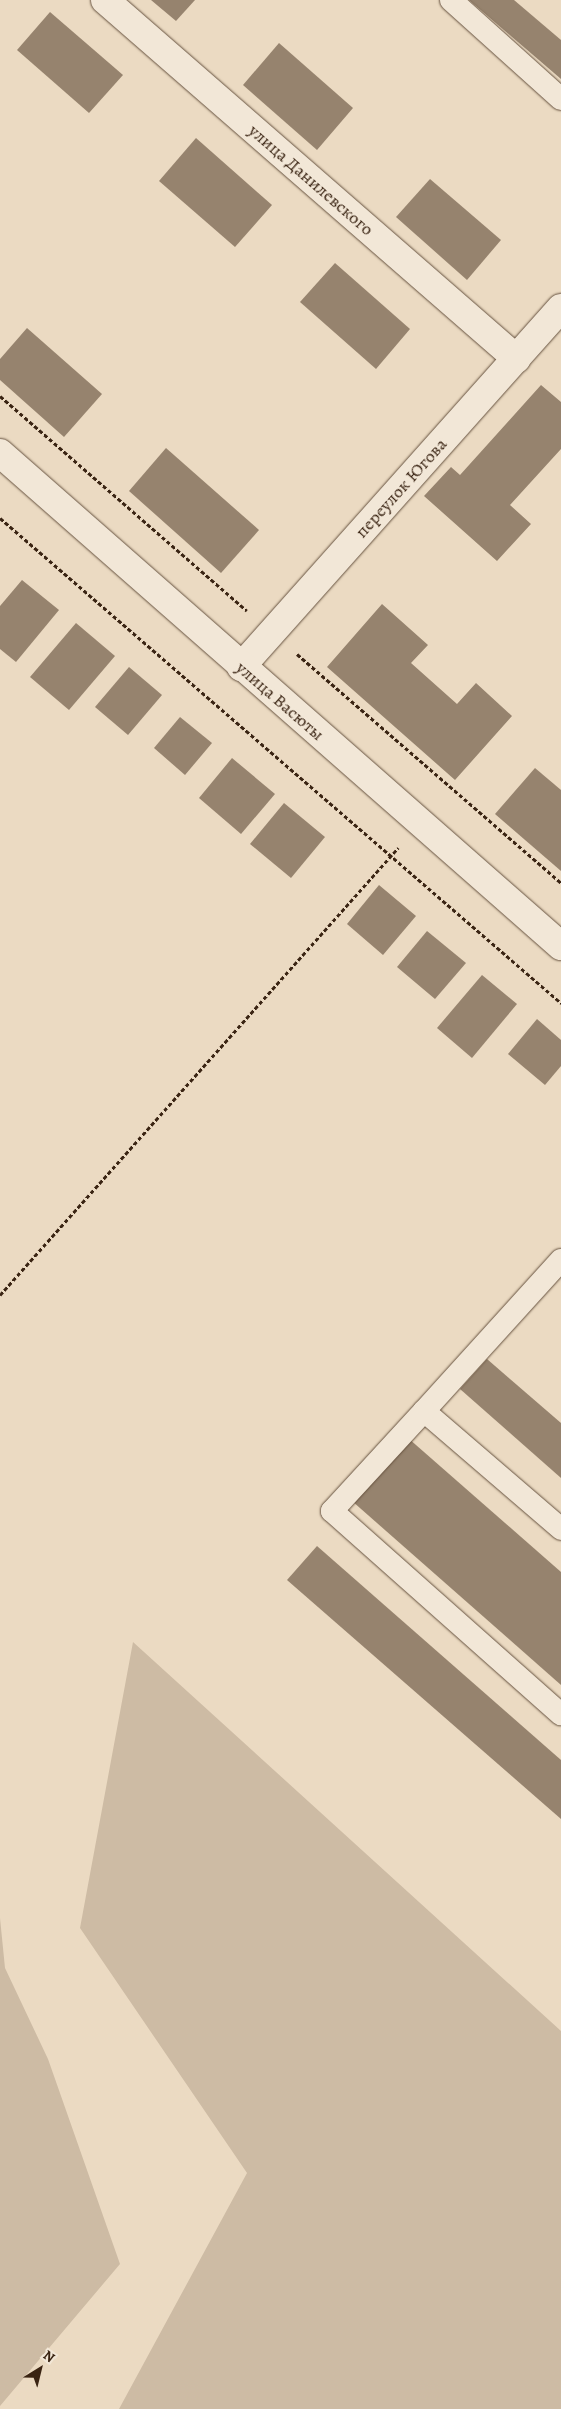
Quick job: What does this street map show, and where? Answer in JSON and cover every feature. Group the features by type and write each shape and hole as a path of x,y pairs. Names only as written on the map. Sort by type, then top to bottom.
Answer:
{"street":[{"name":"улица Данилевского","path":"105,0 517,359"},
{"name":"переулок Югова","path":"241,667 561,308"},
{"name":"улица Васюты","path":"0,453 241,667 561,946"}],"lane":[{"path":"451,0 561,99"},
{"path":"561,1260 332,1511 561,1714"},
{"path":"424,1412 561,1529"}],"path":[{"path":"0,518 561,1003"},
{"path":"0,1295 420,824"}],"shaded area":[{"path":"133,1642 561,2031 561,2409 119,2409 247,2173 80,1928"},
{"path":"0,1918 5,1968 48,2059 120,2264 0,2406"}],"building":[{"path":"151,0 195,0 176,21"},
{"path":"469,0 514,0 561,40 561,79"},
{"path":"50,12 123,75 89,113 17,50"},
{"path":"279,43 353,108 317,150 243,85"},
{"path":"196,138 272,205 235,247 159,181"},
{"path":"430,179 501,240 467,280 396,217"},
{"path":"335,263 410,329 376,369 300,302"},
{"path":"27,328 102,394 64,437 0,380 0,359"},
{"path":"541,385 561,402 561,449 510,505 531,524 497,561 424,496 451,467 460,475"},
{"path":"166,448 259,530 221,573 129,491"},
{"path":"22,580 59,610 16,662 0,649 0,606"},
{"path":"382,604 428,645 411,663 457,704 476,683 512,716 455,780 327,667"},
{"path":"76,623 115,656 69,710 30,677"},
{"path":"129,667 162,695 128,735 95,707"},
{"path":"180,717 212,743 185,775 154,748"},
{"path":"232,758 275,794 241,834 199,798"},
{"path":"535,768 561,790 561,871 495,814"},
{"path":"284,803 325,837 291,878 250,844"},
{"path":"379,885 416,916 383,955 347,924"},
{"path":"427,931 466,963 435,999 397,967"},
{"path":"482,975 517,1004 472,1058 437,1028"},
{"path":"537,1019 561,1040 561,1066 545,1085 508,1054"},
{"path":"487,1359 561,1423 561,1478 460,1389"},
{"path":"408,1438 561,1572 561,1685 352,1501"},
{"path":"317,1546 561,1760 561,1819 287,1580"}]}
